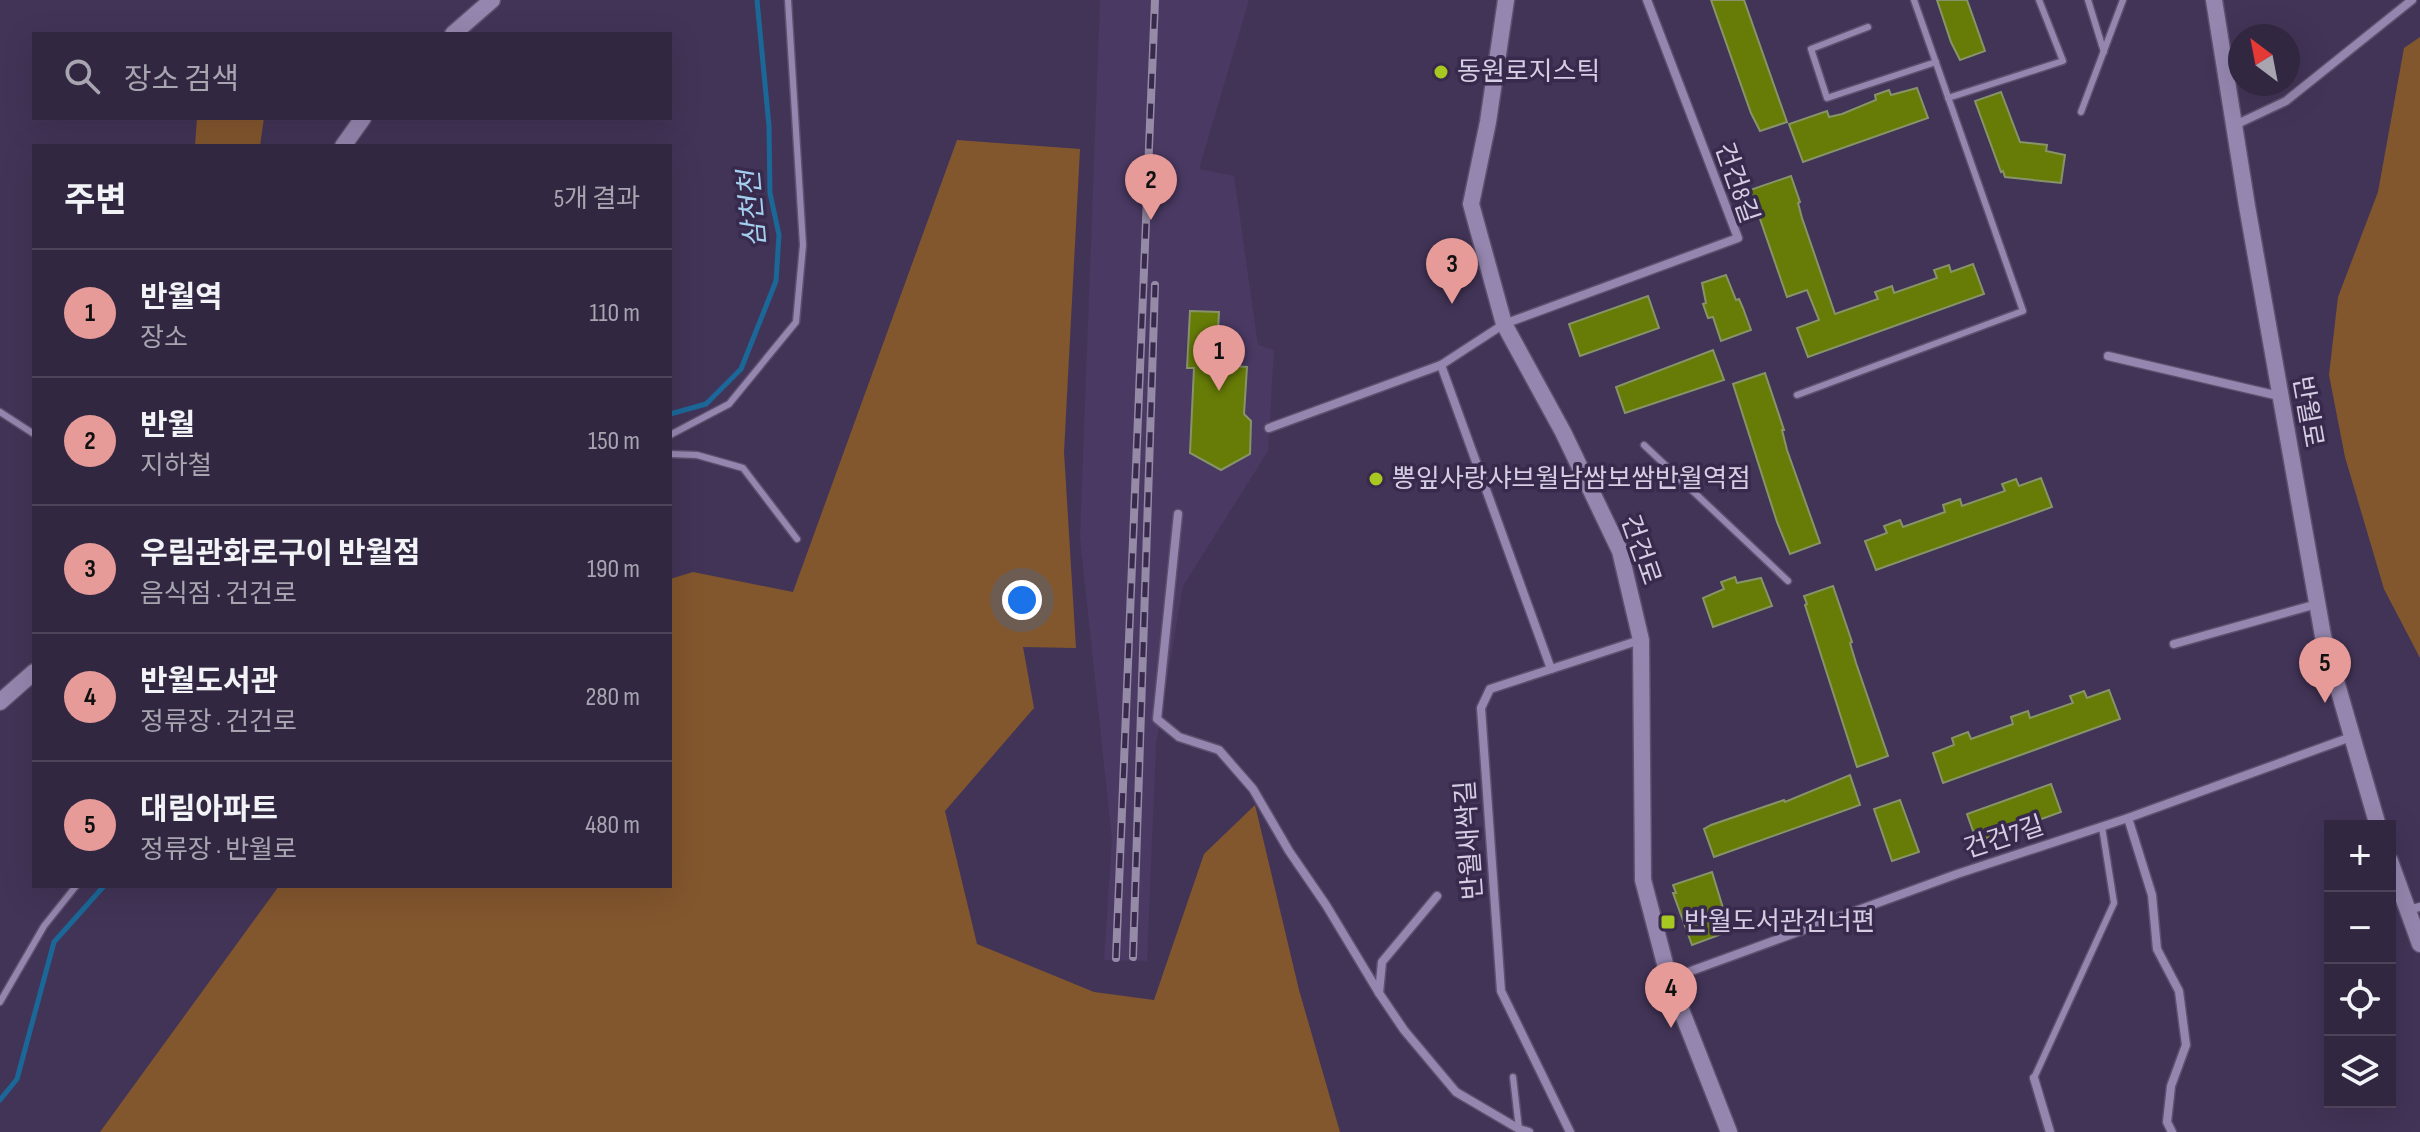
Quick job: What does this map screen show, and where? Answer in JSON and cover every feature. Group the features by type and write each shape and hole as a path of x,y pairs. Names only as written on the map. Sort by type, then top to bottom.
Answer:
{"street":[{"path":"455,32 492,0"},
{"name":"건건로","path":"1506,0 1488,122 1471,204 1504,324 1563,432 1620,551 1641,640 1643,880 1669,979 1729,1132"},
{"name":"건건8길","path":"1504,324 1738,238 1647,0"},
{"name":"반월로","path":"2214,0 2279,396 2323,636 2376,820"},
{"path":"2234,125 2286,101 2412,0"},
{"path":"344,144 362,120"},
{"path":"1269,428 1441,365 1504,324"},
{"path":"2108,356 2279,396"},
{"path":"1441,365 1551,669"},
{"path":"1178,514 1157,719 1179,737 1219,750 1253,789 1379,993 1404,1030 1456,1092 1529,1132"},
{"path":"2174,644 2317,604"},
{"name":"반월새싹길","path":"1570,1132 1501,991 1481,708 1490,689 1641,640"},
{"path":"0,702 32,674"},
{"name":"건건7길","path":"1669,979 1957,874 2128,818 2351,737"},
{"path":"2128,818 2152,895 2157,949 2179,991 2186,1045 2171,1086 2167,1122 2172,1132"},
{"path":"2396,873 2414,908 2420,944"},
{"path":"1379,993 1382,962 1437,896"},
{"path":"2034,1078 2050,1132"}],"lane":[{"path":"672,434 729,404 796,322 803,245 788,0"},
{"path":"1797,395 2023,311 1914,0"},
{"path":"1948,98 2063,61 2039,0"},
{"path":"2088,0 2104,52"},
{"path":"2081,112 2123,0"},
{"path":"1868,27 1811,49 1827,98 1936,62"},
{"path":"0,412 32,433"},
{"path":"1644,445 1788,581"},
{"path":"672,454 697,455 743,468 797,539"},
{"path":"2034,1078 2114,903 2102,827"},
{"path":"0,1002 44,926 74,888"},
{"path":"1513,1077 1519,1129"}],"shaded area":[{"path":"1100,0 1249,0 1199,169 1234,176 1258,345 1274,350 1268,451 1183,586 1156,744 1147,961 1104,960 1112,839 1080,538"},
{"path":"2420,37 2420,658 2384,589 2345,457 2329,375 2338,297 2378,192 2404,48"},
{"path":"197,120 264,120 260,144 195,144"},
{"path":"957,140 1080,149 1064,452 1076,648 1023,647 1034,708 945,811 977,944 1094,992 1154,1000 1204,854 1255,805 1299,990 1340,1132 100,1132 278,888 672,888 672,578 693,572 793,592"}],"building":[{"path":"1711,0 1744,0 1787,122 1760,131"},
{"path":"1937,0 1967,0 1985,51 1960,60"},
{"path":"1917,88 1928,118 1803,162 1789,124 1827,111 1829,117 1842,114 1876,100 1875,95 1889,90 1891,95"},
{"path":"2001,92 2020,142 2047,145 2046,151 2065,155 2061,183 2005,177 2001,172 1975,101"},
{"path":"1791,176 1835,314 1878,299 1875,292 1892,286 1894,293 1937,278 1934,270 1949,265 1951,272 1973,264 1984,294 1808,357 1797,328 1819,320 1807,290 1787,297 1750,190"},
{"path":"1726,275 1751,330 1721,341 1713,317 1708,318 1703,304 1706,303 1702,283"},
{"path":"1648,296 1659,328 1580,356 1569,324"},
{"path":"1190,311 1219,312 1217,347 1235,348 1234,366 1247,367 1244,414 1251,421 1250,454 1221,470 1190,453 1194,368 1187,368"},
{"path":"1713,350 1724,380 1625,413 1616,387"},
{"path":"1765,373 1784,430 1787,450 1820,543 1790,554 1733,384"},
{"path":"2041,478 2052,507 1876,570 1865,541 1887,533 1884,526 1900,520 1903,527 1945,512 1943,505 1960,499 1962,506 2005,491 2002,484 2016,479 2019,486"},
{"path":"1735,577 1737,583 1761,578 1772,606 1713,627 1703,598 1724,589 1721,582"},
{"path":"1833,586 1888,756 1857,767 1805,605 1804,596"},
{"path":"2109,690 2120,719 1943,783 1933,753 1954,745 1952,738 1968,732 1971,739 2013,724 2011,717 2028,711 2030,718 2073,703 2070,696 2084,691 2087,698"},
{"path":"1850,775 1860,805 1714,857 1704,829 1785,802"},
{"path":"2051,784 2061,812 1977,842 1967,814"},
{"path":"1900,800 1919,852 1892,861 1874,809"},
{"path":"1712,872 1730,931 1692,945 1673,893 1676,893 1673,885"}],"waterway":[{"name":"삼천천","path":"672,413 706,404 741,369 776,281 779,235 770,193 769,126 757,0"},
{"name":"삼천천","path":"0,1100 17,1079 54,942 102,888"}],"railway":[{"path":"1116,958 1155,0"},
{"path":"1133,957 1155,285"}],"place":[{"name":"동원로지스틱","path":"1441,72"},
{"name":"반월","path":"1151,220"},
{"name":"우림관화로구이 반월점","path":"1452,304"},
{"name":"반월역","path":"1219,391"},
{"name":"뽕잎사랑샤브월남쌈보쌈반월역점","path":"1376,479"},
{"name":"대림아파트","path":"2325,703"},
{"name":"반월도서관건너편","path":"1668,922"},
{"name":"반월도서관","path":"1671,1028"}]}
